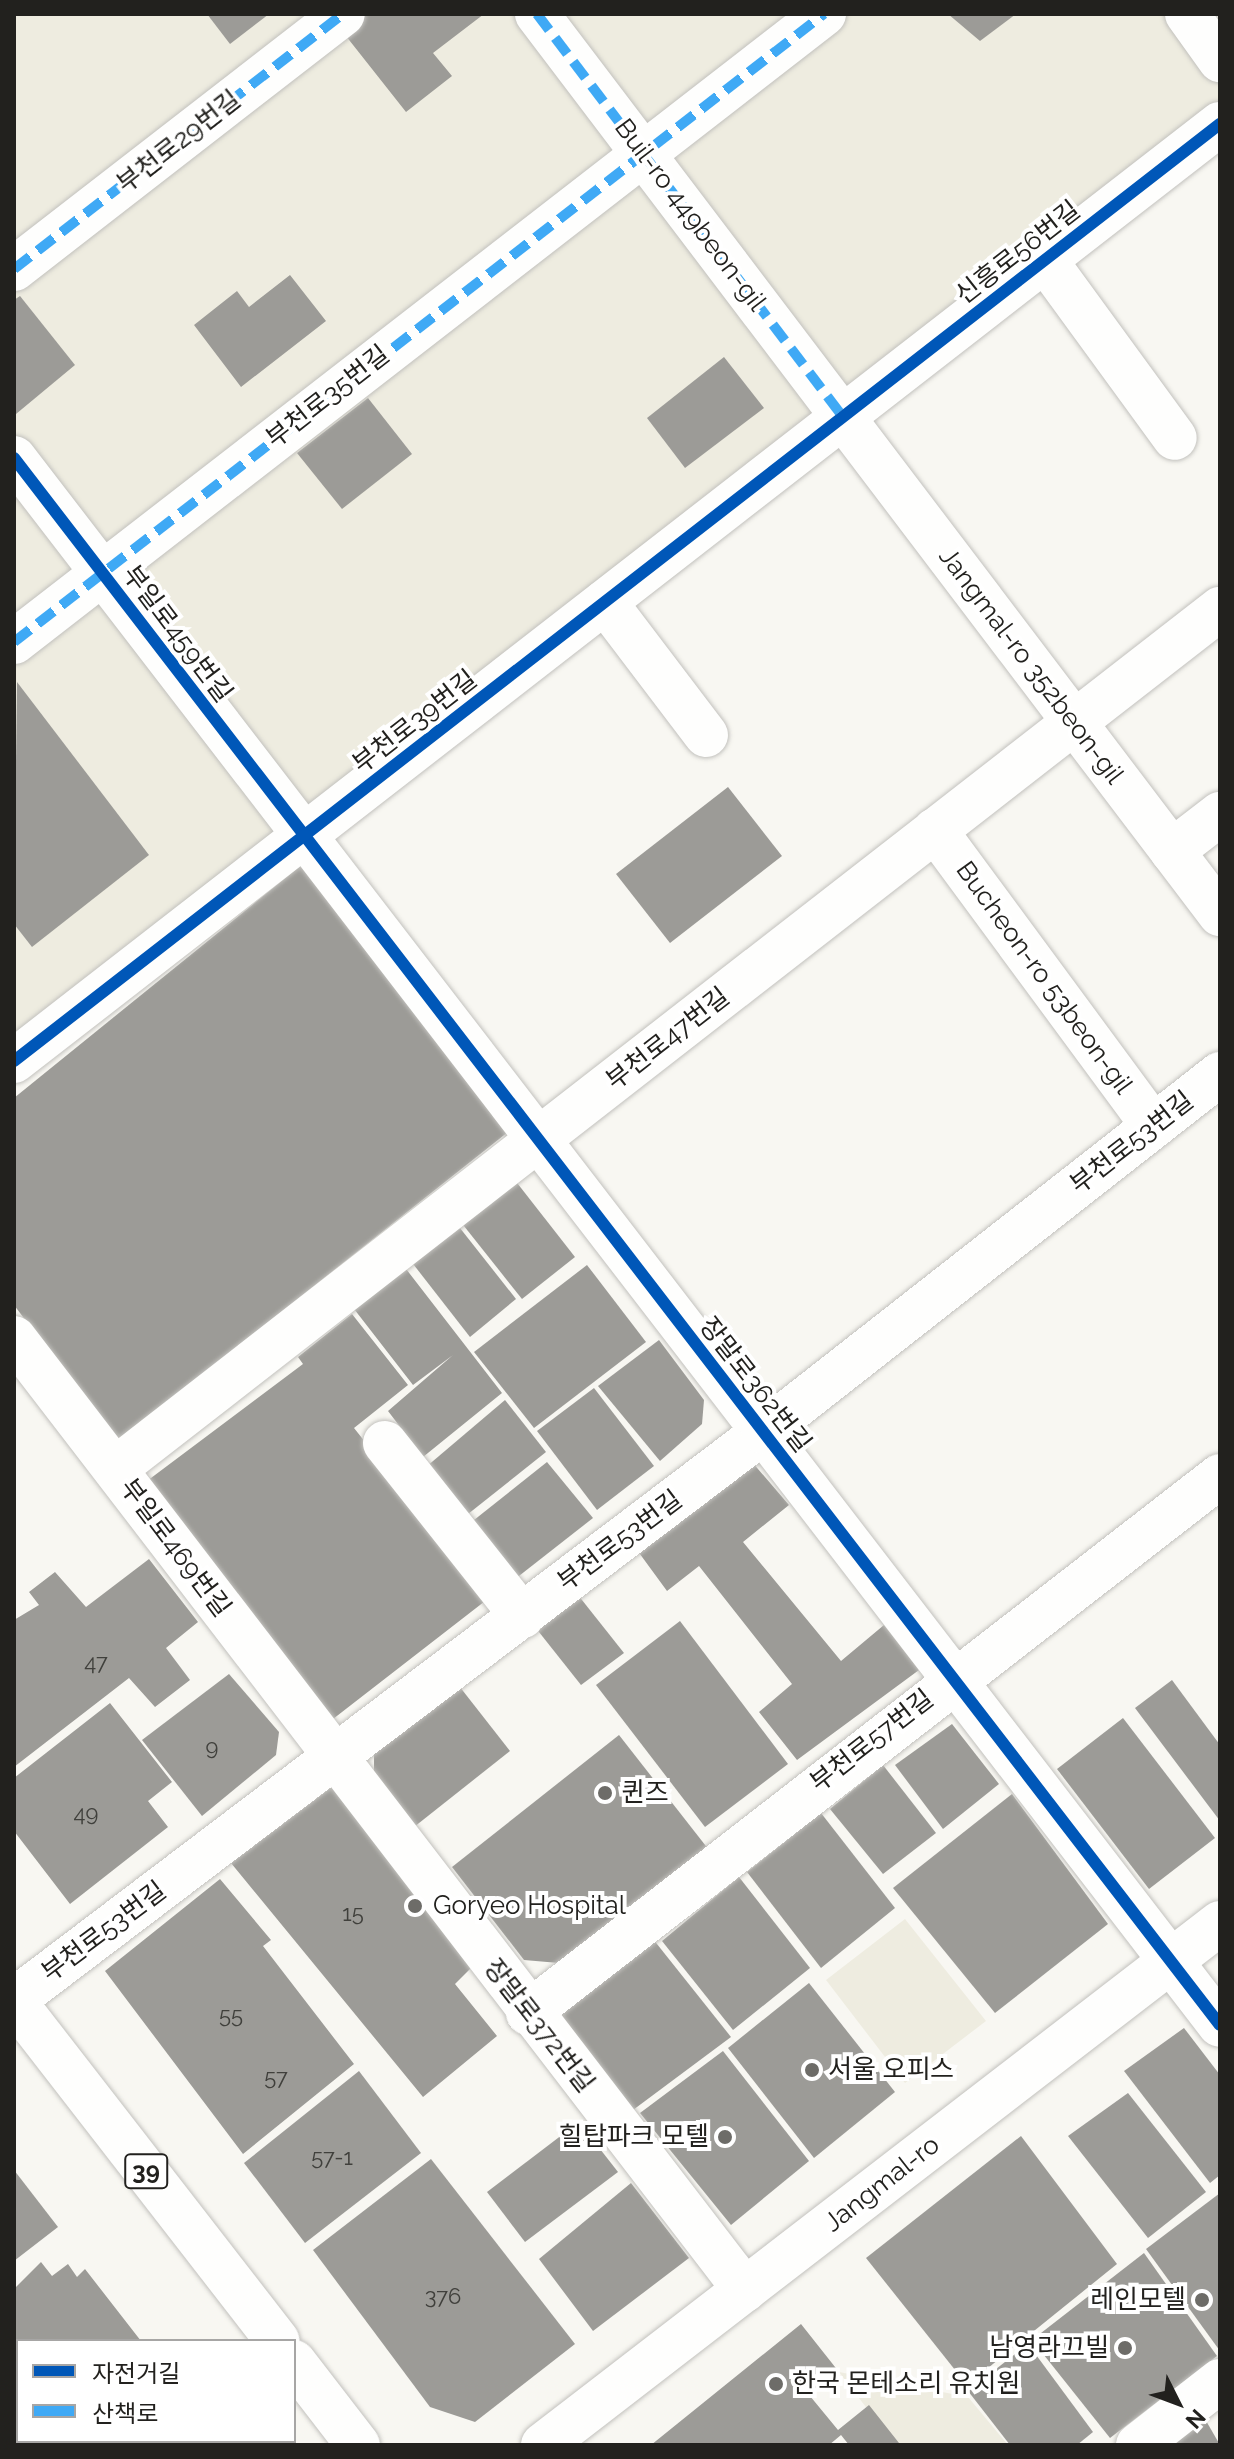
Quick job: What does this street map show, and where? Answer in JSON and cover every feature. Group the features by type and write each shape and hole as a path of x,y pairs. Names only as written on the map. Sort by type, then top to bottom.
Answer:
{"street":[{"name":"부천로29번길","path":"14,269 343,14"},
{"name":"Buil-ro 449beon-gil","path":"537,14 843,417"},
{"name":"부천로35번길","path":"14,642 824,14"},
{"path":"1187,14 1220,60"},
{"name":"신흥로56번길","path":"843,417 1220,124"},
{"path":"1045,260 1175,438"},
{"name":"부천로39번길","path":"14,1061 843,417"},
{"name":"Jangmal-ro 352beon-gil","path":"843,417 1220,914"},
{"name":"부일로459번길","path":"14,458 304,837"},
{"path":"605,602 706,735"},
{"name":"부천로47번길","path":"116,1468 1220,609"},
{"path":"1172,851 1220,814"},
{"name":"Bucheon-ro 53beon-gil","path":"935,830 1153,1126"},
{"name":"장말로362번길","path":"304,837 1220,2025"},
{"name":"부천로53번길","path":"14,2000 763,1432 1220,1074"},
{"name":"부일로469번길","path":"14,1338 116,1468 334,1760"},
{"path":"385,1443 522,1616"},
{"name":"부천로57번길","path":"528,2013 953,1677 1220,1476"},
{"name":"장말로372번길","path":"334,1760 745,2290"},
{"name":"Jangmal-ro","path":"543,2445 1220,1923"},
{"name":"39","path":"14,2000 276,2339"},
{"path":"296,2365 358,2445"},
{"path":"1138,2445 1220,2381"}],"shaded area":[{"path":"14,14 1187,14 1220,60 1220,124 14,1055"},
{"path":"905,1919 986,2021 905,2083 826,1980"},
{"path":"839,2372 968,2397 1008,2445 895,2445"}],"building":[{"path":"207,14 269,14 230,44"},
{"path":"364,14 484,14 433,53 452,76 406,112 342,31"},
{"path":"948,14 1016,14 980,41"},
{"path":"290,275 326,321 241,387 194,325 237,291 249,307"},
{"path":"20,296 75,365 16,414 14,300"},
{"path":"724,357 764,408 685,468 647,418"},
{"path":"368,398 412,454 342,509 297,453"},
{"path":"17,682 149,855 32,947 14,924"},
{"path":"728,787 782,856 670,943 616,874"},
{"path":"304,863 508,1132 117,1442 14,1305 14,1098"},
{"path":"514,1179 575,1257 522,1299 460,1221"},
{"path":"456,1223 516,1299 470,1337 410,1260"},
{"path":"403,1265 502,1393 423,1457 388,1411 453,1355 413,1385 351,1305"},
{"path":"587,1265 646,1342 534,1428 474,1352"},
{"path":"352,1314 408,1385 354,1428 489,1598 333,1719 147,1481 303,1364 298,1357"},
{"path":"659,1340 704,1400 702,1424 660,1461 598,1386"},
{"path":"594,1388 654,1466 597,1510 537,1431"},
{"path":"505,1400 546,1452 463,1518 426,1467"},
{"path":"547,1462 593,1518 510,1583 464,1528"},
{"path":"752,1462 789,1505 743,1542 841,1661 884,1625 919,1670 797,1760 759,1712 792,1684 699,1566 667,1591 637,1550"},
{"path":"149,1559 198,1622 166,1648 190,1680 155,1707 129,1678 14,1767 14,1620 39,1605 29,1592 55,1572 86,1607"},
{"path":"578,1595 624,1653 581,1685 535,1627"},
{"path":"680,1621 788,1764 705,1827 596,1685"},
{"path":"229,1674 279,1732 276,1755 202,1816 142,1740"},
{"path":"1172,1680 1220,1745 1220,1821 1135,1708"},
{"path":"456,1682 510,1751 409,1831 374,1788 374,1746"},
{"path":"110,1703 172,1782 148,1801 168,1827 70,1904 14,1831 14,1778"},
{"path":"1123,1718 1215,1838 1149,1889 1057,1769"},
{"path":"952,1724 999,1784 943,1829 895,1765"},
{"name":"퀸즈","path":"619,1735 709,1850 559,1963 524,1960 452,1867"},
{"path":"883,1765 936,1833 883,1874 830,1809"},
{"path":"333,1786 473,1966 455,1984 497,2036 423,2097 231,1863"},
{"path":"1012,1794 1108,1924 995,2013 893,1888"},
{"path":"821,1813 895,1908 821,1968 747,1872"},
{"path":"739,1877 810,1968 733,2030 662,1941"},
{"path":"220,1879 271,1940 263,1946 354,2064 243,2154 105,1971"},
{"path":"649,1934 731,2037 633,2110 555,2011"},
{"name":"서울 오피스","path":"809,1983 895,2092 814,2158 728,2048"},
{"path":"1184,2028 1220,2075 1220,2175 1210,2183 1124,2071"},
{"name":"힐탑파크 모텔","path":"723,2051 809,2161 731,2225 640,2113"},
{"path":"359,2071 421,2153 305,2243 244,2163"},
{"path":"1128,2093 1206,2192 1148,2238 1068,2136"},
{"path":"579,2122 618,2172 525,2242 487,2192"},
{"path":"1021,2136 1117,2264 967,2385 866,2258"},
{"path":"431,2159 575,2344 475,2422 430,2407 313,2250"},
{"path":"14,2170 58,2227 14,2261"},
{"path":"631,2183 689,2258 593,2331 539,2259"},
{"name":"레인모텔","path":"1220,2193 1220,2351 1146,2249"},
{"name":"남영라끄빌","path":"1144,2253 1217,2356 1110,2438 1032,2340"},
{"path":"41,2262 52,2276 68,2264 77,2277 85,2269 139,2339 16,2339 16,2443 39,2443 14,2445 14,2289"},
{"name":"한국 몬테소리 유치원","path":"801,2324 839,2372 810,2396 838,2430 869,2405 899,2443 849,2445 841,2435 829,2445 651,2445"},
{"path":"1028,2344 1093,2432 1077,2445 1010,2445 968,2391"},
{"path":"1205,2419 1220,2445 1171,2445"},
{"path":"108,2443 229,2445 109,2445"}],"marked path":[{"path":"14,269 343,14"},
{"path":"537,14 843,417"},
{"path":"14,642 824,14"}],"cycle path":[{"path":"14,1061 1220,124"},
{"path":"14,458 1220,2025"}],"place":[{"name":"퀸즈","path":"605,1793"},
{"name":"Goryeo Hospital","path":"415,1906"},
{"name":"서울 오피스","path":"812,2070"},
{"name":"힐탑파크 모텔","path":"725,2137"},
{"name":"레인모텔","path":"1202,2300"},
{"name":"남영라끄빌","path":"1125,2348"},
{"name":"한국 몬테소리 유치원","path":"776,2384"}]}
